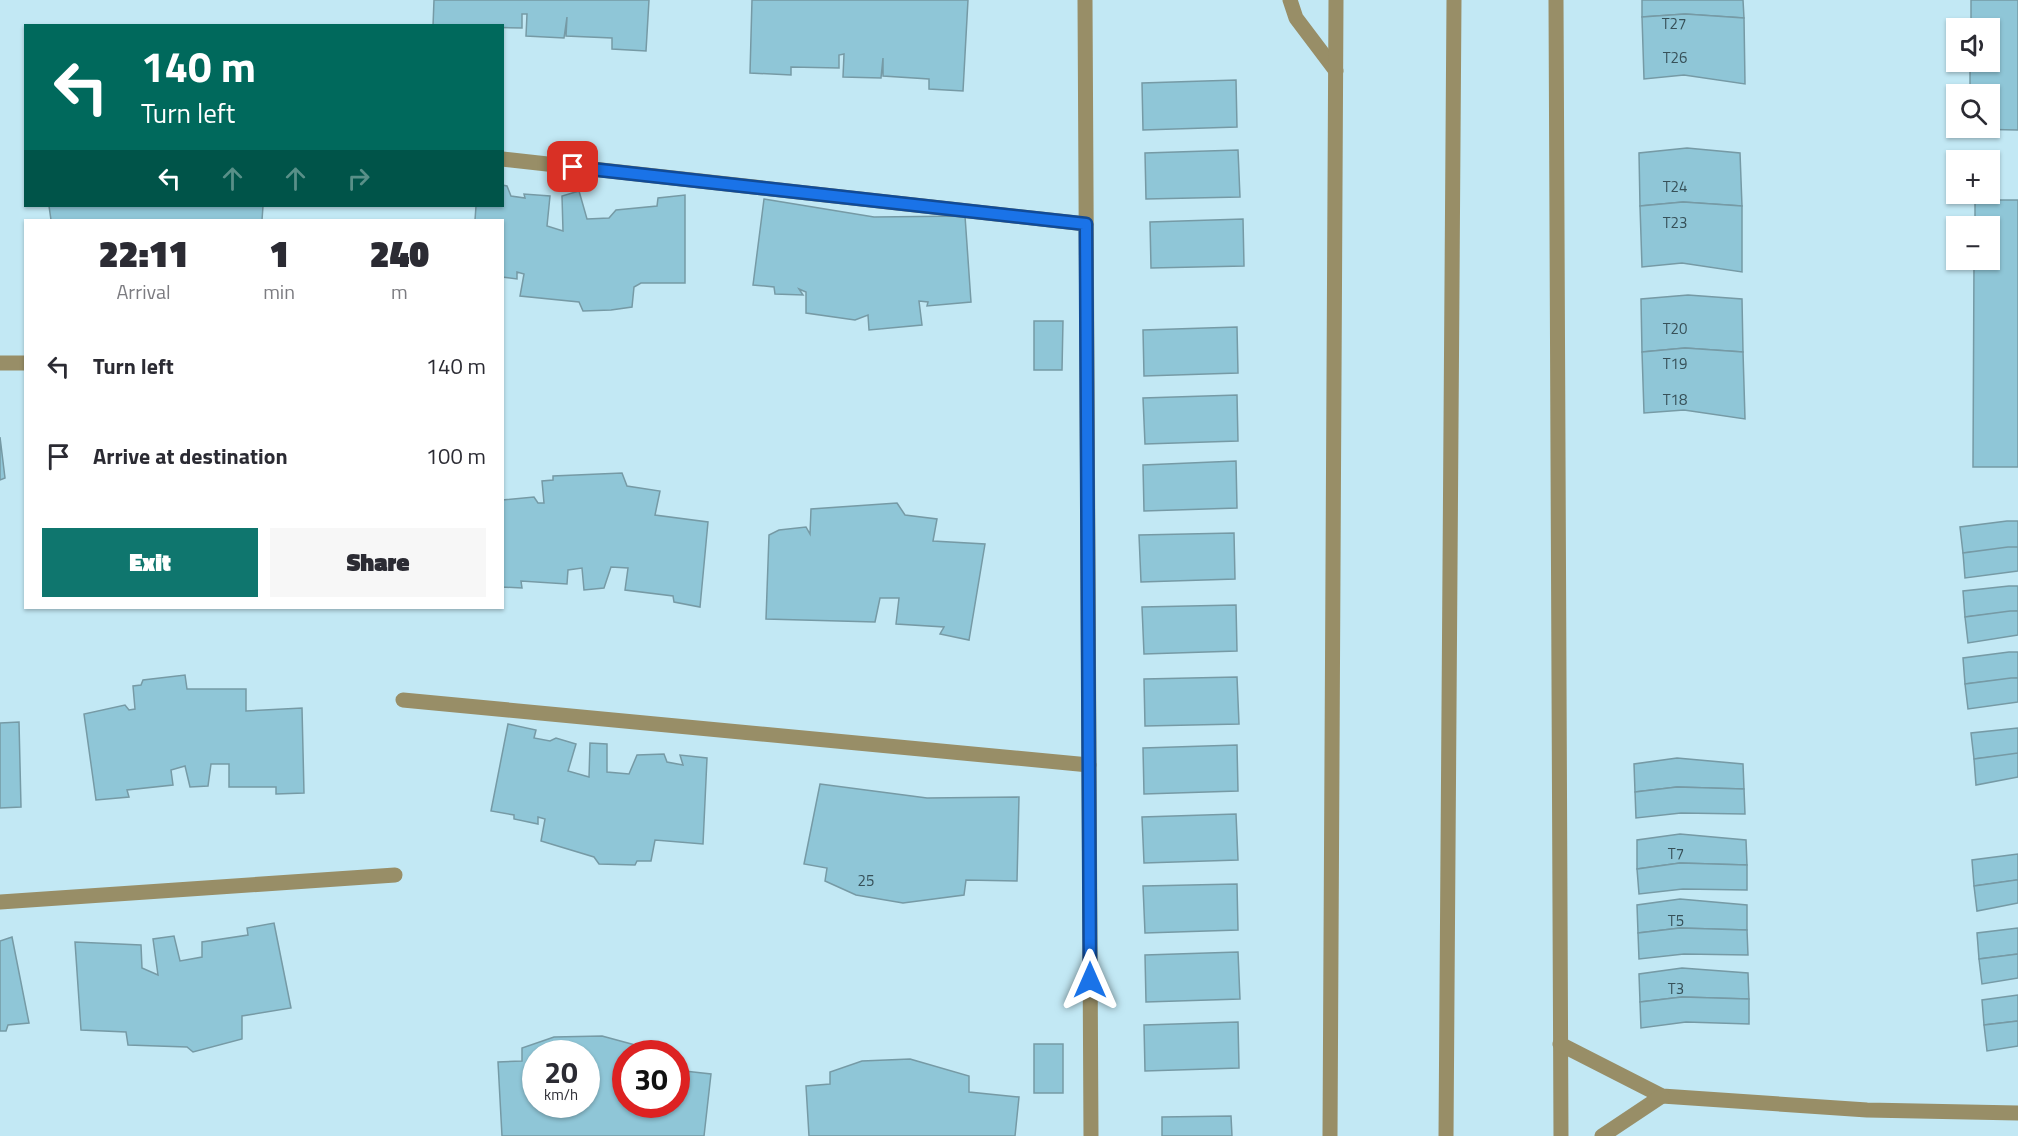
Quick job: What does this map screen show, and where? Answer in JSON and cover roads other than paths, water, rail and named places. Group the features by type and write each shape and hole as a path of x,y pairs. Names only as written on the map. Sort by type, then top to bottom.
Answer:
{"street":[{"path":"1085,0 1091,1136"},
{"path":"1290,0 1301,26 1336,71"},
{"path":"1330,1136 1336,0"},
{"path":"1446,1136 1454,0"},
{"path":"1556,0 1561,1136"},
{"path":"504,159 1086,224"},
{"path":"0,363 24,363"},
{"path":"403,700 1089,765"},
{"path":"0,902 395,875"},
{"path":"1560,1044 1662,1096 1867,1110 2018,1113"},
{"path":"1602,1136 1662,1096"}]}
